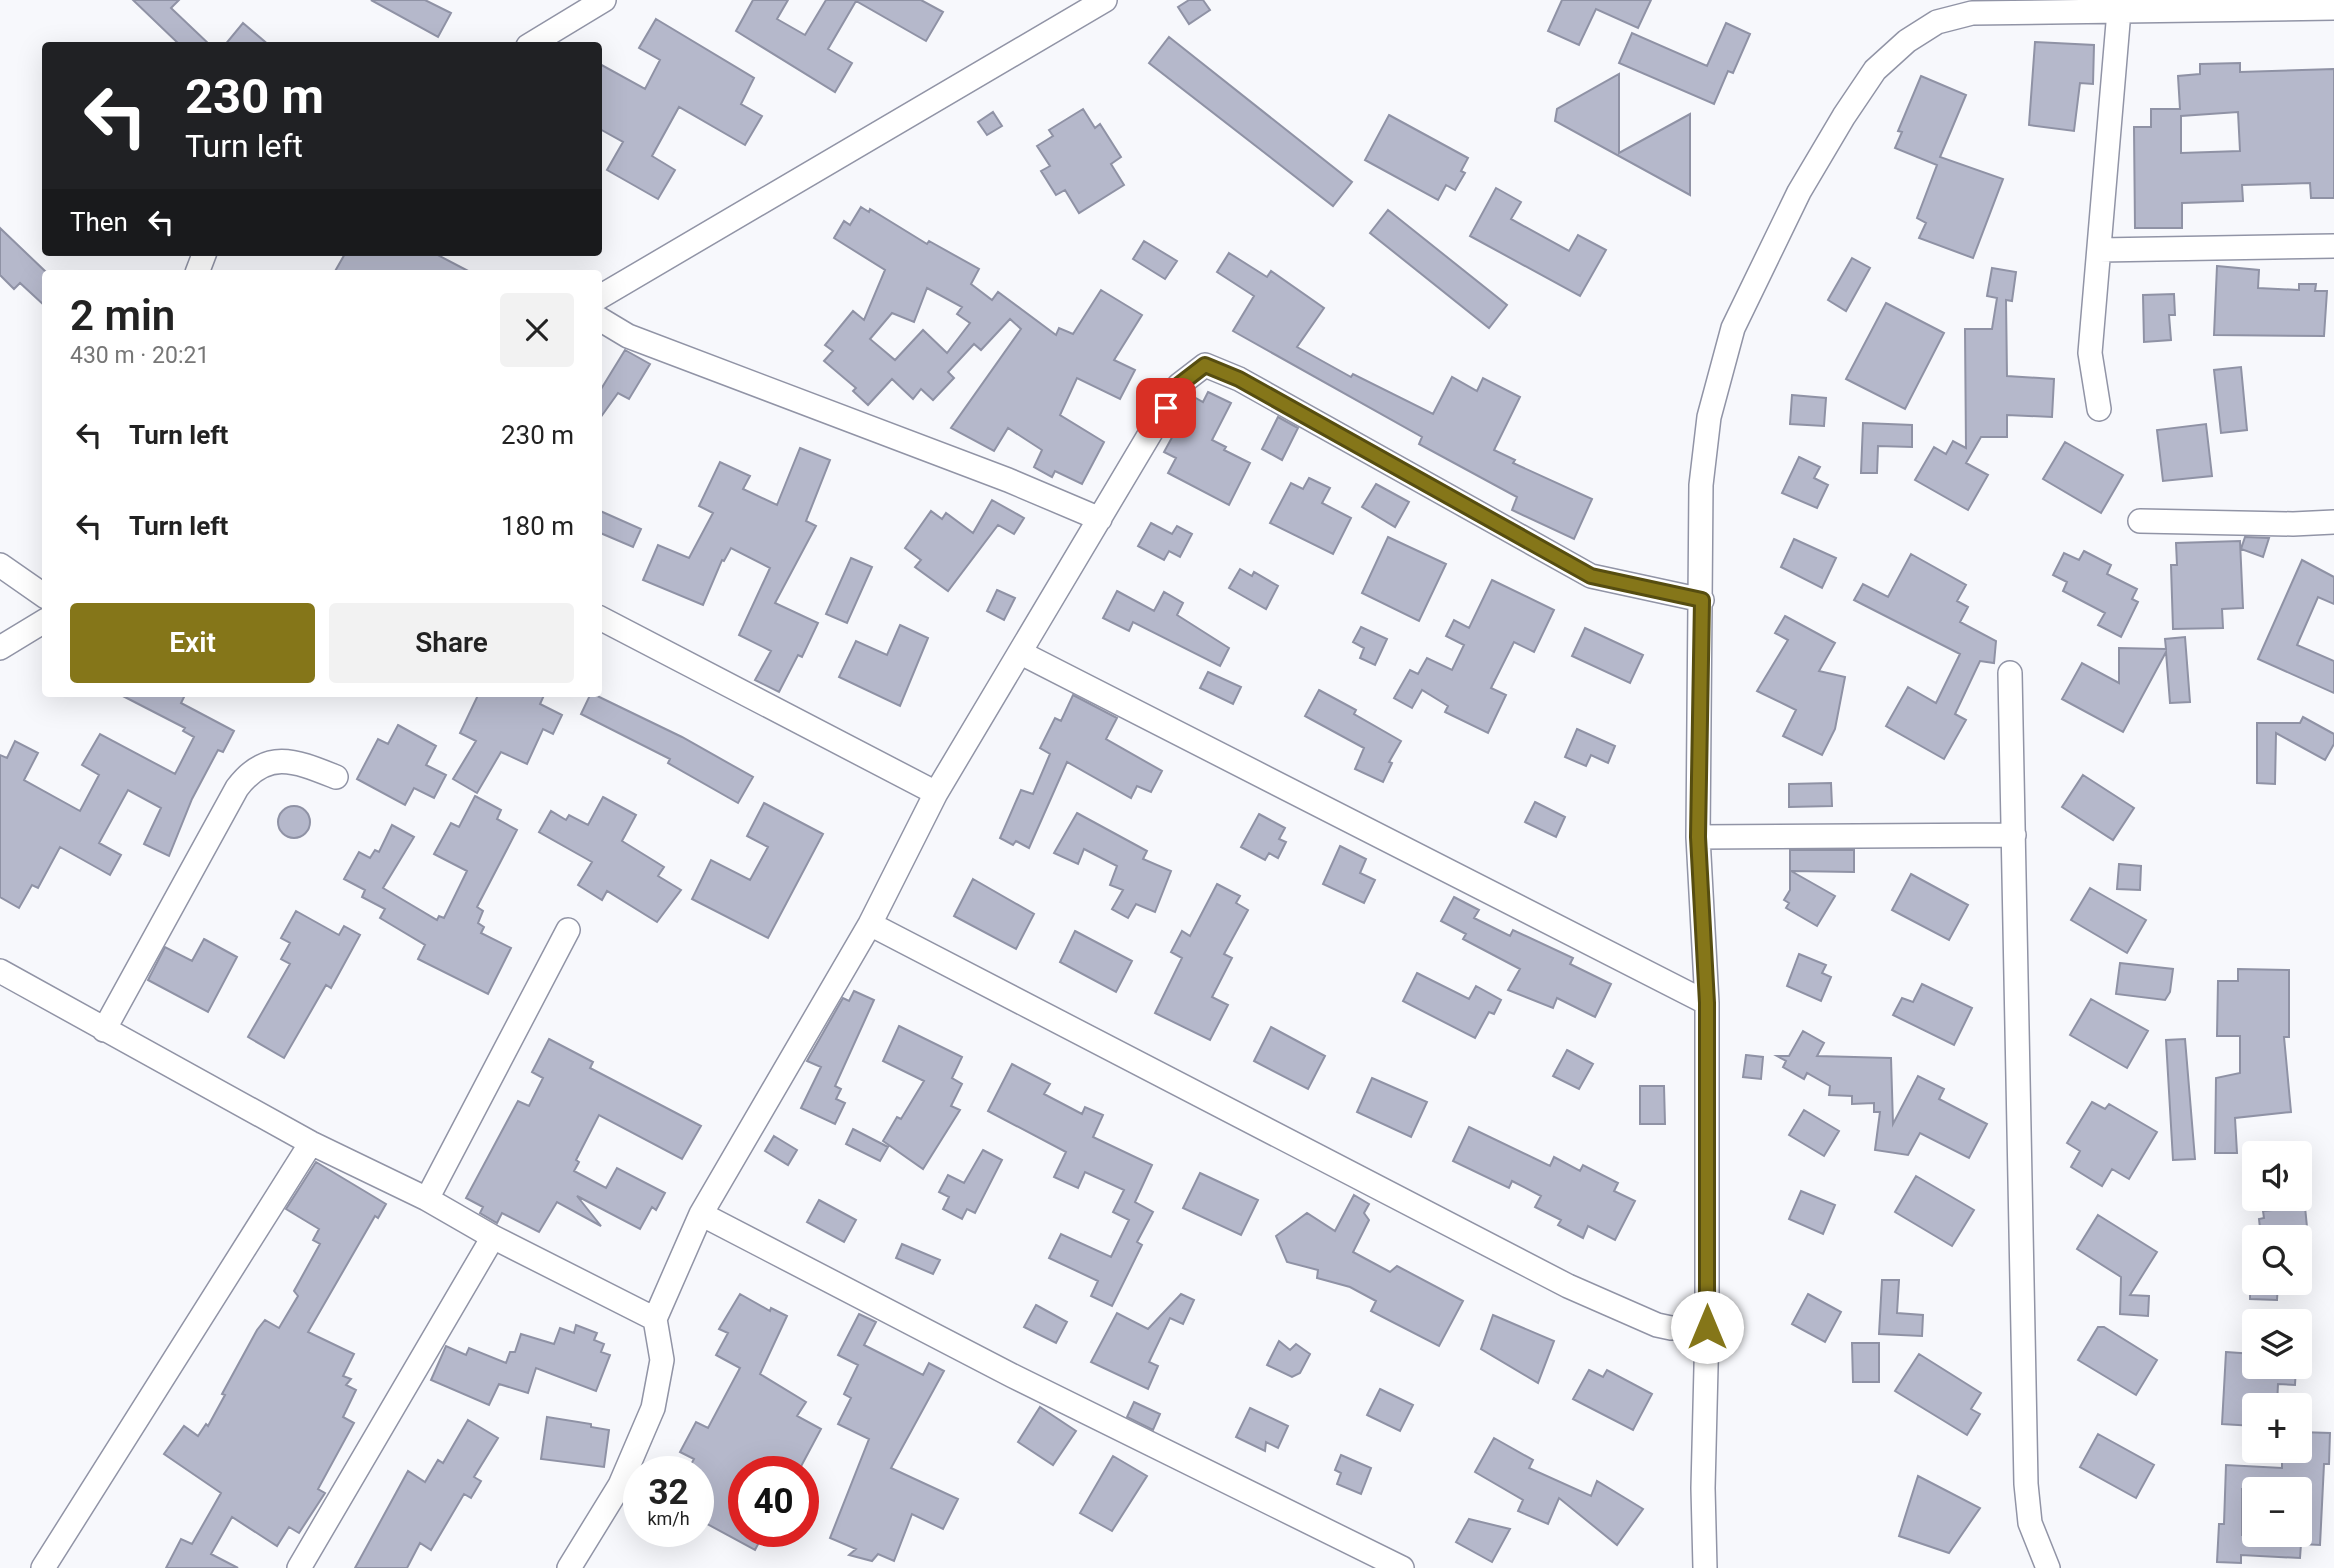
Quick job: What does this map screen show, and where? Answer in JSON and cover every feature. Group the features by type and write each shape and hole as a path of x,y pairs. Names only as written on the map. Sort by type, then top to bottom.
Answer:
{"street":[{"path":"535,42 604,0"},
{"path":"602,296 1105,0"},
{"path":"1705,1568 1703,1489 1707,1327 1707,1003 1698,837 1701,485 1709,417 1733,328 1799,192 1875,70 1907,41 1937,22 1972,13 2334,8"},
{"path":"2099,409 2090,353 2119,11"},
{"path":"2100,250 2334,246"},
{"path":"602,320 628,336 995,475 1100,519"},
{"path":"569,1568 620,1485 653,1408 662,1360 655,1319 701,1214 870,925 936,793 1179,385 1205,365 1239,379 1591,576 1702,600"},
{"path":"2140,522 2334,522"},
{"path":"0,565 42,594"},
{"path":"602,619 936,793"},
{"path":"0,648 42,622"},
{"path":"1021,653 1707,1003"},
{"path":"2010,673 2026,1485 2030,1523 2048,1568"},
{"path":"104,1030 237,788 248,773 260,764 284,761 304,764 336,777"},
{"path":"1698,837 2014,835"},
{"path":"870,925 1602,1303 1657,1325 1671,1328 1707,1327"},
{"path":"427,1199 568,930"},
{"path":"0,971 311,1143 427,1199 493,1237 655,1319"},
{"path":"43,1568 311,1143"},
{"path":"701,1214 1013,1376 1402,1568"},
{"path":"299,1568 493,1237"}],"building":[{"path":"133,0 179,0 171,8 207,42 177,42"},
{"path":"371,0 425,0 451,13 438,37"},
{"path":"753,0 788,0 777,19 805,35 826,0 921,0 943,12 926,41 856,1 828,49 852,63 835,92 736,31"},
{"path":"1189,0 1203,0 1210,10 1189,24 1178,7"},
{"path":"1562,0 1651,0 1638,28 1596,9 1579,45 1548,31"},
{"path":"656,19 754,78 741,104 762,116 745,145 679,107 652,156 675,170 658,199 607,170 623,142 602,130 602,65 645,89 660,60 639,48"},
{"path":"243,23 265,42 227,42"},
{"path":"1726,23 1750,34 1733,73 1728,71 1714,104 1619,63 1632,33 1707,66"},
{"path":"1169,37 1352,182 1333,206 1149,63"},
{"path":"2035,42 2094,45 2093,84 2080,83 2074,131 2029,125"},
{"path":"2240,63 2240,72 2334,69 2334,198 2311,198 2310,183 2242,185 2243,201 2182,203 2182,228 2135,228 2134,127 2151,127 2151,109 2180,109 2178,76 2200,74 2200,64","holes":["2238,112 2240,151 2181,153 2181,116"]},
{"path":"1619,74 1619,153 1690,114 1690,195 1555,121 1557,109"},
{"path":"1921,76 1966,95 1940,157 2003,179 1973,258 1919,238 1926,223 1917,218 1937,165 1895,148 1902,132 1898,131"},
{"path":"1083,109 1095,128 1100,124 1121,157 1111,164 1124,185 1079,213 1065,190 1056,195 1041,171 1050,166 1037,146 1053,136 1049,130"},
{"path":"993,112 1002,126 987,135 978,122"},
{"path":"1389,115 1468,158 1461,171 1465,173 1455,190 1446,185 1438,200 1365,160"},
{"path":"1496,188 1521,202 1511,219 1569,251 1578,235 1606,250 1580,296 1470,236"},
{"path":"861,207 869,212 870,209 927,244 929,241 979,269 971,284 992,300 998,292 1056,335 1059,328 1073,334 1101,290 1142,315 1114,360 1135,370 1120,399 1077,378 1060,415 1104,442 1082,484 1055,471 1052,477 1034,467 1042,450 1008,428 994,451 951,428 1021,329 1010,319 981,350 974,344 948,372 954,378 933,400 921,389 913,399 892,379 868,405 853,391 856,388 824,361 833,351 825,345 853,311 864,320 885,270 834,238 844,221 850,225","holes":["927,288 962,307 957,314 970,323 947,353 923,330 895,360 870,339 892,313 914,322"]},
{"path":"1388,210 1507,305 1489,328 1370,233"},
{"path":"0,228 44,270 42,303 20,283 14,289 0,275"},
{"path":"1144,241 1177,261 1165,279 1133,259"},
{"path":"1229,253 1267,277 1271,271 1324,308 1297,347 1351,377 1353,374 1433,414 1452,377 1477,391 1483,378 1520,397 1494,450 1515,460 1513,463 1592,499 1574,539 1512,510 1517,497 1419,444 1422,437 1233,331 1254,296 1217,272"},
{"path":"344,256 440,256 466,270 336,270"},
{"path":"1852,258 1870,268 1846,311 1828,300"},
{"path":"2217,266 2259,270 2258,288 2299,290 2299,284 2316,284 2315,291 2327,291 2324,336 2214,335"},
{"path":"1992,268 2016,272 2012,301 2006,300 2007,376 2054,379 2052,417 2007,415 2007,437 1981,437 1966,463 1988,475 1968,510 1915,480 1934,447 1946,454 1953,441 1966,448 1965,329 1992,329 1997,298 1987,296"},
{"path":"2174,294 2175,315 2169,315 2171,340 2144,342 2143,295"},
{"path":"1886,303 1944,333 1905,409 1846,379"},
{"path":"625,350 650,364 629,399 618,393 602,415 602,387"},
{"path":"2241,367 2247,430 2221,433 2214,370"},
{"path":"1208,392 1231,403 1212,440 1226,447 1224,450 1250,463 1229,505 1168,473 1176,458 1164,452 1194,397 1203,402"},
{"path":"1792,395 1826,398 1824,426 1790,424"},
{"path":"1278,417 1298,428 1282,460 1262,449"},
{"path":"1863,423 1912,425 1912,447 1878,446 1877,473 1861,473"},
{"path":"2206,424 2212,476 2163,481 2157,430"},
{"path":"2065,442 2123,475 2101,513 2043,479"},
{"path":"800,448 830,460 806,521 816,526 775,603 818,623 802,657 798,655 779,692 755,680 771,651 739,635 770,568 731,548 724,561 722,560 703,605 643,580 658,545 689,558 713,513 699,506 720,462 750,476 743,489 777,505"},
{"path":"1799,457 1820,467 1814,478 1828,485 1817,508 1782,493"},
{"path":"1309,478 1330,488 1322,503 1351,518 1333,554 1270,523 1291,483 1303,489"},
{"path":"1376,484 1409,502 1395,527 1362,507"},
{"path":"992,500 1024,518 1014,534 998,525 948,591 915,567 921,560 905,548 931,511 942,519 946,513 973,533"},
{"path":"602,512 641,529 633,547 602,534"},
{"path":"1151,523 1172,534 1177,526 1192,534 1180,557 1169,551 1164,560 1138,546"},
{"path":"1388,537 1446,564 1419,621 1362,593"},
{"path":"2245,537 2269,538 2263,557 2241,549"},
{"path":"1794,539 1836,558 1822,588 1781,567"},
{"path":"2240,541 2243,608 2222,609 2223,628 2173,629 2171,565 2177,565 2176,543"},
{"path":"2084,551 2111,565 2107,574 2137,589 2132,599 2138,602 2121,637 2098,625 2105,613 2063,591 2067,582 2053,575 2064,553 2079,560"},
{"path":"1911,554 1966,585 1957,601 1968,607 1960,622 1996,641 1994,663 1980,661 1955,714 1966,720 1944,759 1886,726 1908,687 1936,703 1960,654 1854,600 1863,584 1888,597"},
{"path":"851,558 872,567 847,623 826,614"},
{"path":"2302,560 2334,577 2334,604 2318,597 2297,645 2334,661 2334,693 2258,659"},
{"path":"1240,569 1252,576 1254,572 1278,586 1266,609 1229,588"},
{"path":"1492,580 1554,610 1534,652 1514,642 1491,688 1506,695 1488,733 1445,712 1448,706 1422,690 1412,708 1394,698 1410,670 1418,674 1427,658 1452,670 1464,645 1446,636 1454,620 1469,628"},
{"path":"997,590 1015,598 1004,620 987,611"},
{"path":"1117,591 1154,611 1164,592 1183,603 1177,615 1229,648 1220,666 1133,622 1129,631 1103,618"},
{"path":"1785,616 1835,643 1819,671 1845,677 1835,729 1822,755 1783,736 1796,710 1757,691 1788,640 1775,633"},
{"path":"900,625 928,638 900,706 839,677 856,641 887,655"},
{"path":"1361,627 1387,639 1375,665 1360,658 1364,648 1353,642"},
{"path":"1585,628 1643,655 1630,683 1572,656"},
{"path":"2185,637 2190,702 2170,703 2166,652 2123,732 2062,699 2082,663 2119,683 2119,648 2166,649 2165,639"},
{"path":"1208,672 1241,687 1233,704 1200,688"},
{"path":"1319,690 1356,710 1354,714 1401,741 1389,762 1392,763 1383,782 1355,769 1364,748 1305,716"},
{"path":"1073,695 1117,718 1106,739 1162,771 1151,792 1137,786 1131,798 1067,762 1029,848 1016,841 1013,845 1000,838 1021,790 1033,794 1050,754 1040,748 1055,718 1061,721"},
{"path":"125,697 184,697 181,703 234,731 223,752 218,750 192,799 169,856 144,844 161,808 128,790 99,843 121,855 110,875 60,847 38,888 32,885 19,908 0,897 0,755 7,758 15,741 38,753 24,780 80,811 99,775 82,765 100,734 175,774 194,737 183,731 185,728"},
{"path":"477,697 543,697 540,704 562,715 553,734 543,729 527,764 501,752 477,793 453,779 476,741 460,733"},
{"path":"589,697 599,697 682,737 753,777 738,803 668,763 670,759 581,714"},
{"path":"2303,717 2334,734 2334,744 2325,760 2276,733 2275,784 2257,783 2257,723 2300,723"},
{"path":"398,725 436,746 426,765 446,775 434,798 414,788 405,805 357,779 378,739 388,744"},
{"path":"1577,729 1615,746 1608,763 1591,755 1586,766 1565,757"},
{"path":"2083,775 2134,808 2113,840 2062,807"},
{"path":"1831,783 1832,806 1789,807 1789,784"},
{"path":"475,796 501,810 497,819 517,830 477,907 483,911 478,923 484,927 481,933 511,948 488,994 418,959 425,945 380,918 385,909 362,897 365,890 344,879 359,852 370,858 375,850 379,852 392,825 414,837 383,888 437,920 439,916 444,918 467,871 434,854 451,823 459,827"},
{"path":"603,797 636,815 622,841 664,867 658,876 681,890 657,922 607,891 602,900 578,885 592,862 539,832 551,811 566,820 569,815 588,825"},
{"path":"1535,802 1565,817 1556,837 1525,822"},
{"path":"764,803 823,834 768,938 692,899 711,860 750,880 768,847 747,836"},
{"path":"294,806 306,810 310,822 306,834 294,838 282,834 278,822 282,810"},
{"path":"1077,813 1147,851 1143,859 1171,871 1155,912 1136,904 1128,918 1112,909 1123,890 1110,885 1117,866 1084,849 1078,864 1054,853"},
{"path":"1259,814 1285,828 1279,839 1286,842 1278,858 1269,853 1265,860 1241,847"},
{"path":"1340,846 1366,859 1360,873 1375,880 1364,903 1323,884"},
{"path":"1790,850 1854,850 1854,872 1791,871 1835,896 1817,926 1786,908 1789,903 1784,900 1790,890"},
{"path":"2119,864 2141,866 2140,890 2117,889"},
{"path":"1911,874 1968,905 1949,940 1892,910"},
{"path":"973,879 1034,914 1016,949 954,916"},
{"path":"1217,884 1240,896 1236,903 1248,910 1224,954 1232,958 1212,997 1228,1005 1210,1040 1155,1013 1182,958 1171,952 1182,931 1190,936"},
{"path":"2090,888 2146,920 2127,953 2071,920"},
{"path":"1454,897 1479,910 1474,918 1510,936 1513,930 1573,958 1570,964 1611,984 1595,1017 1557,998 1553,1008 1508,990 1520,969 1463,939 1466,934 1441,921"},
{"path":"296,911 339,935 344,926 360,935 331,988 326,985 284,1058 248,1037 290,964 281,959 290,943 281,938"},
{"path":"1075,931 1132,961 1116,992 1060,962"},
{"path":"204,939 237,957 208,1012 148,980 165,947 192,961"},
{"path":"1799,954 1826,965 1822,973 1831,977 1821,1001 1787,986"},
{"path":"2120,963 2173,969 2170,992 2165,1000 2116,994"},
{"path":"2238,969 2289,970 2289,1037 2284,1037 2291,1112 2235,1118 2237,1153 2215,1153 2216,1078 2240,1073 2240,1036 2217,1036 2218,981 2238,981"},
{"path":"1417,973 1469,999 1476,986 1501,1000 1494,1014 1489,1012 1475,1038 1403,1001"},
{"path":"1922,984 1972,1008 1954,1045 1893,1015 1902,998 1913,1002"},
{"path":"854,991 874,1000 835,1086 841,1089 836,1099 845,1103 835,1124 801,1108 821,1067 807,1061 843,998 849,1001"},
{"path":"2091,999 2148,1031 2127,1068 2070,1035"},
{"path":"899,1026 962,1057 952,1078 962,1084 951,1106 960,1110 923,1169 883,1141 897,1117 901,1119 924,1081 883,1061"},
{"path":"1271,1027 1325,1056 1308,1089 1254,1061"},
{"path":"1803,1031 1824,1043 1817,1056 1891,1058 1893,1124 1918,1076 1944,1089 1939,1099 1987,1124 1969,1158 1920,1133 1908,1155 1875,1150 1880,1112 1874,1112 1874,1103 1852,1104 1852,1096 1829,1095 1830,1086 1807,1073 1804,1079 1783,1067 1786,1061 1777,1056 1789,1056"},
{"path":"549,1039 593,1062 590,1068 701,1126 682,1159 599,1115 576,1160 579,1162 574,1171 606,1188 617,1168 665,1193 656,1210 652,1207 640,1229 577,1196 601,1226 557,1202 539,1232 502,1213 497,1223 480,1213 483,1207 466,1198 518,1101 529,1106 543,1078 532,1072"},
{"path":"2185,1039 2195,1159 2173,1160 2166,1040"},
{"path":"1567,1050 1593,1064 1579,1089 1553,1076"},
{"path":"1746,1055 1763,1057 1761,1079 1743,1077"},
{"path":"1012,1064 1050,1084 1044,1094 1082,1114 1085,1107 1103,1115 1093,1137 1152,1165 1135,1202 1153,1212 1137,1242 1142,1245 1112,1306 1091,1296 1098,1281 1049,1258 1061,1234 1111,1257 1129,1220 1113,1212 1124,1190 1085,1172 1078,1188 1054,1177 1066,1152 988,1111"},
{"path":"1372,1078 1427,1102 1411,1137 1357,1112"},
{"path":"1640,1086 1664,1086 1665,1124 1640,1124"},
{"path":"2092,1102 2105,1109 2109,1104 2157,1132 2129,1179 2112,1169 2102,1186 2071,1167 2080,1151 2067,1143"},
{"path":"1804,1110 1839,1131 1824,1156 1789,1135"},
{"path":"1469,1127 1550,1166 1554,1157 1580,1171 1583,1165 1618,1183 1614,1191 1635,1201 1615,1240 1588,1226 1583,1238 1558,1225 1561,1220 1535,1207 1541,1196 1512,1181 1509,1188 1453,1161"},
{"path":"853,1129 888,1147 880,1161 846,1144"},
{"path":"774,1136 797,1150 788,1165 765,1151"},
{"path":"983,1150 1002,1160 975,1213 967,1209 962,1219 943,1209 949,1197 939,1192 948,1175 964,1183"},
{"path":"316,1162 386,1204 378,1218 375,1216 308,1332 354,1354 343,1376 351,1379 346,1385 356,1390 343,1417 354,1423 318,1489 325,1493 299,1533 289,1527 277,1546 232,1517 211,1554 238,1568 166,1568 181,1539 192,1544 221,1493 164,1454 184,1426 198,1436 206,1424 208,1426 257,1330 265,1320 279,1328 298,1296 294,1291 320,1244 313,1240 319,1229 286,1209"},
{"path":"1200,1173 1258,1200 1241,1235 1183,1208"},
{"path":"1916,1176 1974,1210 1952,1246 1895,1212"},
{"path":"1801,1191 1835,1205 1823,1234 1789,1219"},
{"path":"1354,1195 1369,1204 1364,1213 1369,1220 1353,1252 1390,1272 1397,1266 1463,1301 1439,1346 1371,1311 1376,1301 1350,1287 1317,1278 1318,1270 1287,1262 1276,1236 1307,1213 1335,1231"},
{"path":"819,1200 856,1220 844,1242 807,1222"},
{"path":"2263,1211 2305,1211 2307,1225 2260,1225 2259,1219 2264,1218"},
{"path":"2098,1215 2157,1252 2130,1295 2149,1296 2148,1316 2120,1314 2121,1277 2077,1249"},
{"path":"902,1244 940,1260 933,1274 896,1258"},
{"path":"1882,1280 1899,1280 1897,1313 1923,1315 1922,1336 1879,1334"},
{"path":"740,1294 770,1311 771,1308 787,1316 760,1374 806,1402 797,1416 821,1429 807,1456 728,1456 728,1535 714,1528 714,1456 688,1456 680,1452 696,1422 708,1428 740,1368 716,1355 728,1333 719,1329"},
{"path":"1181,1294 1194,1300 1183,1324 1170,1318 1149,1362 1158,1366 1148,1389 1091,1362 1117,1313 1148,1329"},
{"path":"1808,1294 1841,1312 1825,1342 1792,1324"},
{"path":"2250,1295 2277,1295 2277,1300 2250,1299"},
{"path":"1036,1305 1067,1322 1056,1343 1024,1327"},
{"path":"859,1314 876,1322 864,1345 923,1375 929,1363 944,1371 891,1468 958,1499 943,1529 912,1514 894,1561 878,1554 872,1561 849,1555 856,1549 830,1538 869,1439 838,1424 851,1398 844,1394 858,1365 838,1355"},
{"path":"1493,1315 1554,1341 1538,1383 1481,1349"},
{"path":"576,1325 597,1333 594,1340 604,1344 601,1352 610,1355 596,1391 536,1368 528,1393 499,1384 489,1405 431,1380 446,1346 466,1355 469,1348 506,1363 510,1352 515,1352 521,1334 554,1344 560,1328 574,1333"},
{"path":"2098,1327 2104,1327 2157,1360 2136,1395 2078,1360"},
{"path":"1279,1341 1290,1350 1296,1344 1310,1354 1300,1373 1292,1377 1267,1365"},
{"path":"1852,1343 1879,1343 1879,1382 1853,1382"},
{"path":"2226,1352 2242,1353 2242,1379 2295,1379 2295,1385 2278,1384 2278,1393 2242,1393 2242,1425 2222,1424"},
{"path":"1919,1354 1981,1393 1971,1409 1980,1414 1967,1435 1895,1391"},
{"path":"1589,1370 1603,1377 1607,1370 1652,1394 1633,1430 1573,1399"},
{"path":"1380,1389 1413,1405 1400,1431 1367,1415"},
{"path":"1134,1402 1160,1414 1153,1430 1127,1417"},
{"path":"1040,1407 1076,1431 1053,1465 1018,1442"},
{"path":"1250,1408 1288,1426 1278,1448 1266,1442 1265,1451 1236,1437"},
{"path":"547,1417 591,1424 591,1427 609,1430 604,1467 541,1459"},
{"path":"468,1420 498,1438 474,1477 481,1481 471,1498 464,1494 431,1550 420,1543 407,1568 355,1568 408,1471 425,1482 438,1460 443,1463"},
{"path":"2312,1432 2330,1433 2329,1464 2324,1464 2320,1545 2312,1545 2312,1477 2242,1477 2242,1547 2301,1547 2300,1558 2241,1555 2241,1563 2217,1562 2219,1524 2224,1524 2226,1465 2282,1468 2282,1463 2312,1463"},
{"path":"2098,1434 2154,1465 2136,1498 2080,1467"},
{"path":"1494,1438 1533,1460 1529,1468 1591,1496 1597,1481 1643,1509 1617,1545 1559,1498 1548,1524 1518,1511 1523,1500 1475,1472"},
{"path":"1341,1455 1371,1468 1361,1494 1337,1484 1341,1473 1335,1470"},
{"path":"1113,1456 1147,1476 1112,1531 1080,1513"},
{"path":"1918,1476 1980,1508 1949,1553 1899,1536"},
{"path":"1469,1519 1510,1529 1492,1562 1456,1542"}],"route":[{"path":"1166,408 1179,385 1205,365 1239,379 1591,576 1702,600 1698,837 1707,1003 1707,1327"}]}
